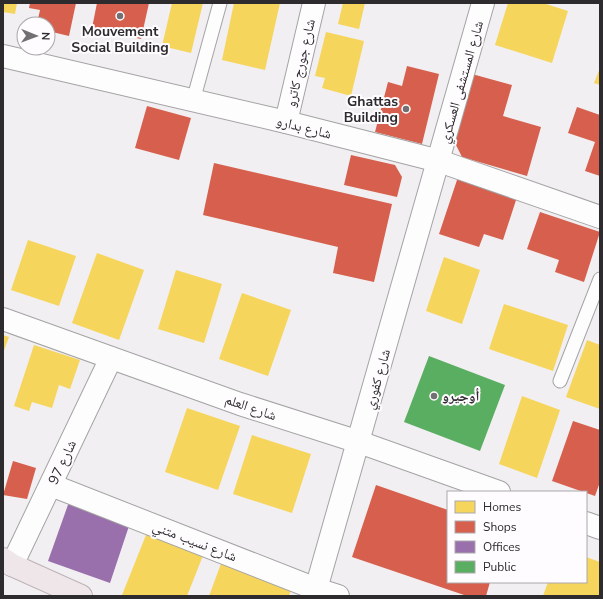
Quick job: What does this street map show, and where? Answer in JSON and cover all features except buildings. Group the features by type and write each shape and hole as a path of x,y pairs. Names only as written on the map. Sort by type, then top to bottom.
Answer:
{"highway":[{"path":"8,562 81,596"}],"street":[{"name":"شارع جورج كاترو","path":"286,122 314,3"},
{"name":"شارع المستشفى العسكري","path":"439,161 483,3"},
{"name":"شارع بدارو","path":"3,56 286,122 439,161 600,217"},
{"name":"شارع كفوري","path":"315,592 439,161"},
{"name":"شارع العلم","path":"3,320 240,404 359,442 496,491"},
{"name":"شارع 97","path":"8,562 51,485 111,358"},
{"name":"شارع نسيب متني","path":"51,485 315,592 338,596"},
{"path":"587,523 600,528"}],"lane":[{"path":"193,101 220,3"},
{"path":"560,381 600,279"}],"place":[{"name":"Mouvement Social Building","path":"120,16"},
{"name":"Ghattas Building","path":"406,109"},
{"name":"أوجيرو","path":"434,396"}]}
